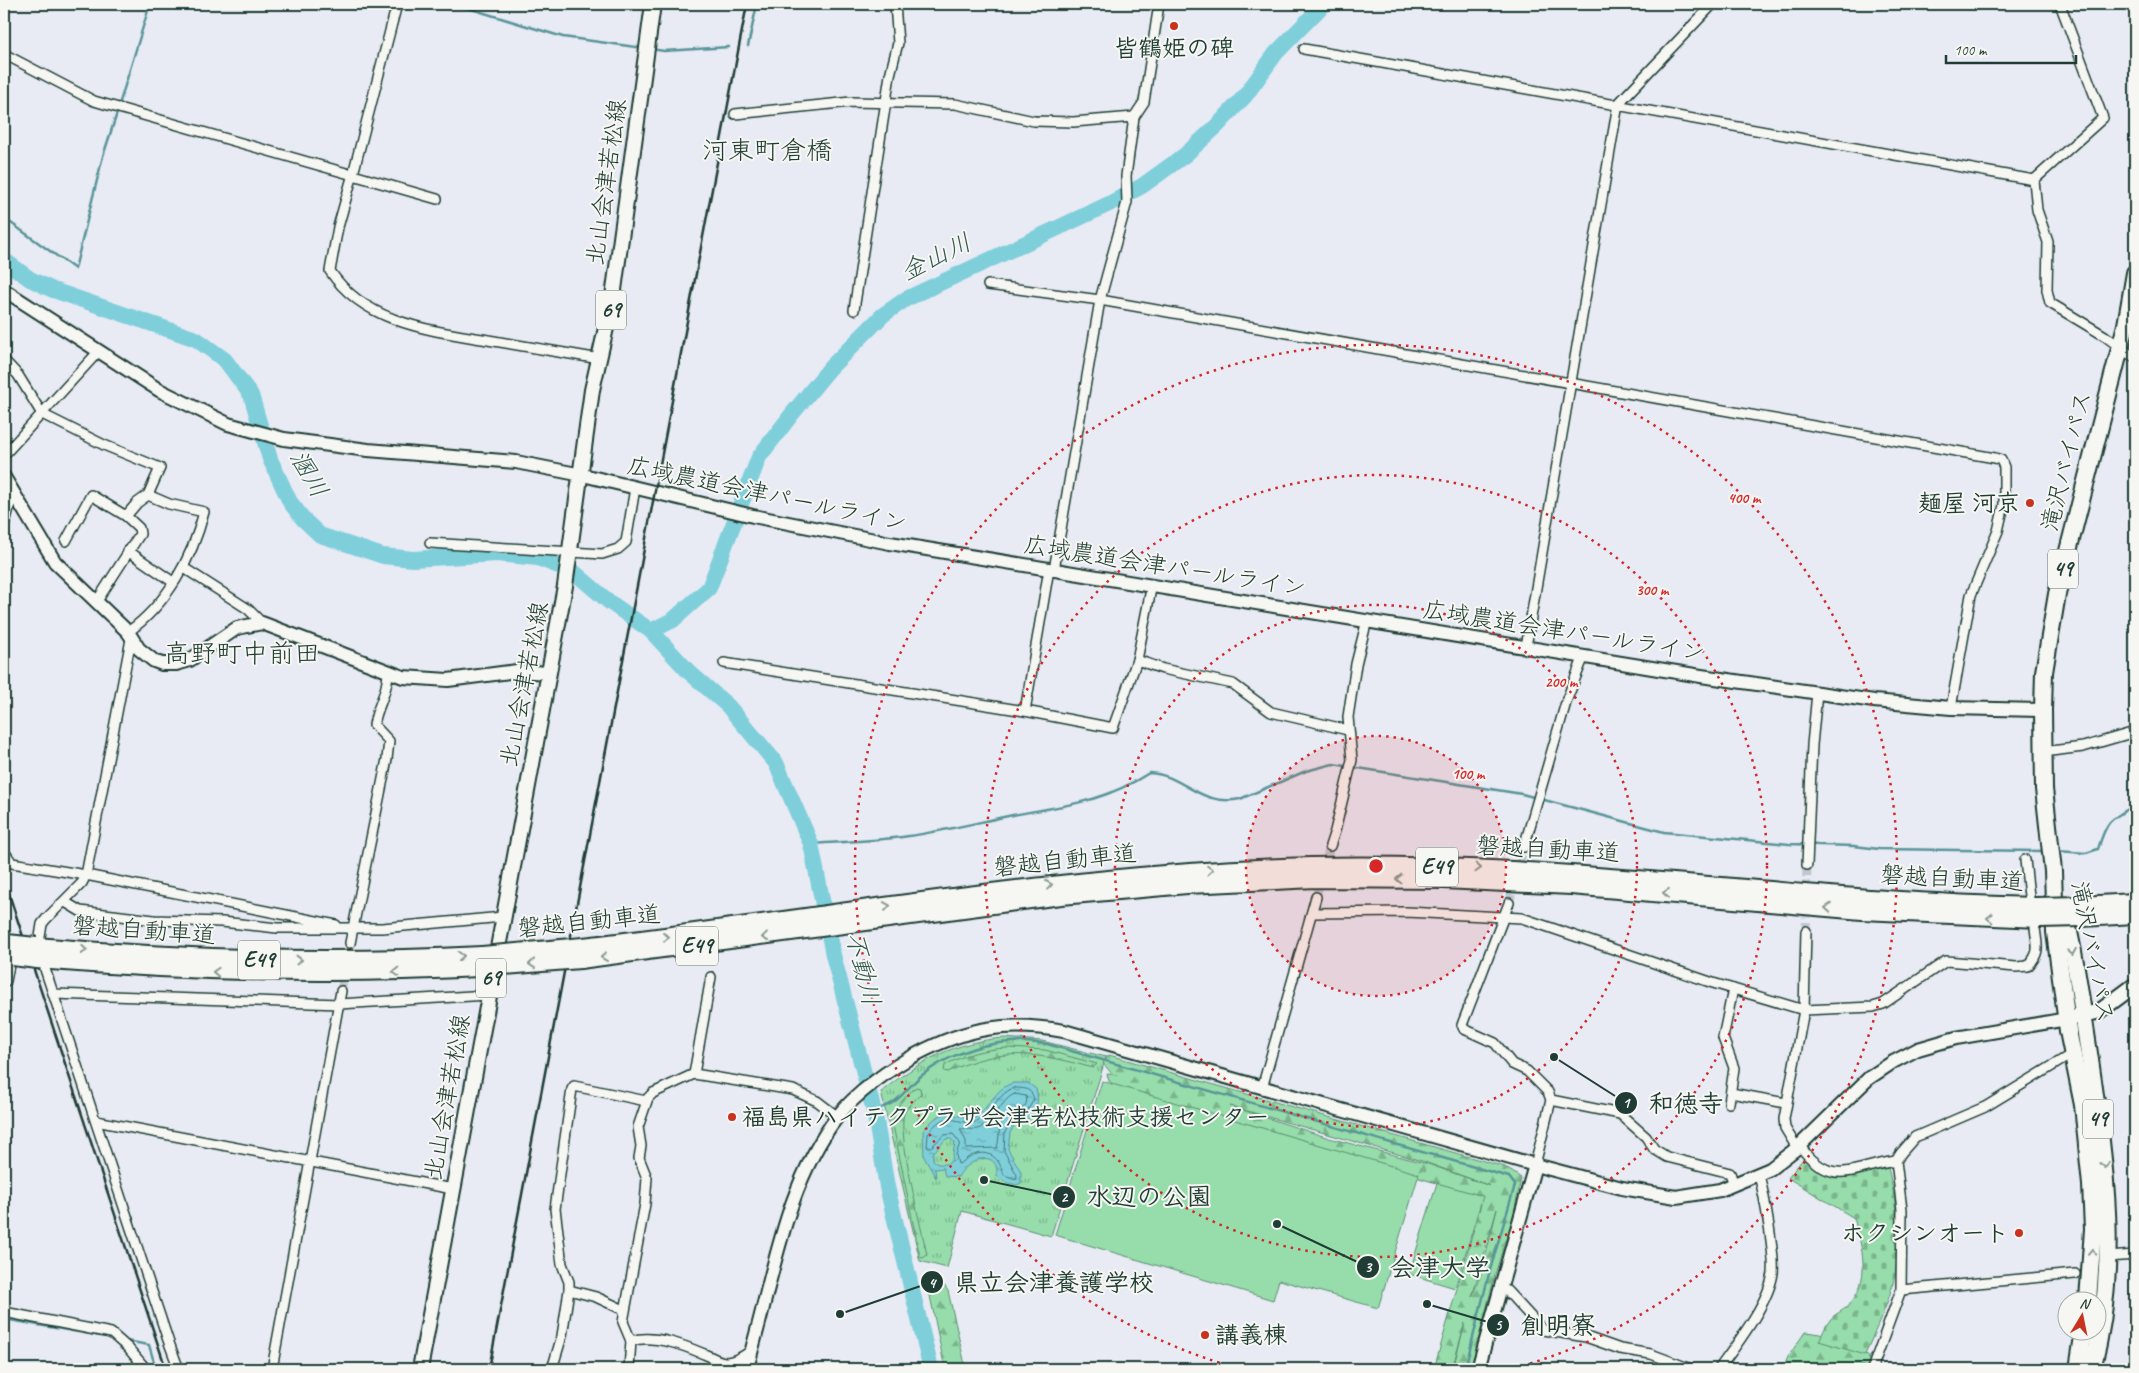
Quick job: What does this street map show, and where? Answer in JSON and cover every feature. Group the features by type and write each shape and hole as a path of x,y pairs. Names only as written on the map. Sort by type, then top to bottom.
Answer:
{"highway":[{"name":"滝沢バイパス","path":"2089,1290 2092,1229 2091,1185 2068,925 2053,871 2044,789 2044,672 2057,594 2119,346 2135,274"},
{"name":"磐越自動車道","path":"7,952 248,960 481,962 582,953 812,924 975,894 1138,876 1314,866 1506,869 2035,912 2081,911 2135,915"},
{"name":"磐越自動車道","path":"2081,911 2135,902"},
{"name":"滝沢バイパス","path":"2075,1017 2106,1175 2108,1257 2101,1322 2092,1369"},
{"path":"2078,1369 2082,1340"}],"main road":[{"name":"北山会津若松線","path":"420,1369 565,586 592,390 613,297 653,4"},
{"path":"2075,1017 2100,1011 2135,985"}],"street":[{"path":"397,4 354,174 338,227 330,271 346,291 382,315 421,329 600,359"},
{"path":"854,310 890,75 898,43 895,4"},
{"path":"1025,710 1100,300 1127,202 1126,176 1134,117 1144,102 1160,4"},
{"path":"1526,647 1618,104 1713,4"},
{"path":"2034,180 2103,118 2060,4"},
{"path":"1304,49 2034,180"},
{"path":"4,54 94,100 437,199"},
{"path":"735,114 851,102 955,104 1034,121 1073,122 1134,117"},
{"path":"2034,180 2037,210 2048,242 2047,290 2050,303 2135,358"},
{"path":"988,285 1100,300 1571,382 2001,460 2004,467 2004,505 1998,531 1971,595 1951,708"},
{"path":"4,290 98,352 4,456"},
{"name":"広域農道会津パールライン","path":"98,352 159,390 204,414 250,431 284,439 368,450 516,462 579,474 753,516 864,538 1818,693 1874,701 1951,708 2043,710"},
{"path":"4,360 18,375 42,414 160,468 148,494 126,516"},
{"path":"4,477 55,562 97,601 154,661 176,664 190,660 237,628 262,624"},
{"path":"430,543 488,545 570,556 602,554 618,549 626,542 634,488"},
{"path":"4,527 13,493"},
{"path":"148,494 169,504 204,512 184,568 149,617 129,636 86,875 82,883 65,902 42,924 40,953 168,1340 178,1367 181,1369"},
{"path":"66,541 91,495 126,516 139,528 140,534 97,601"},
{"path":"128,551 173,582"},
{"path":"184,568 248,609 262,624 388,673 421,680 448,680 517,671 549,673"},
{"path":"724,663 1025,710 1113,728 1137,660 1152,584"},
{"path":"1330,846 1352,760 1348,717 1356,664 1367,620"},
{"path":"1524,847 1568,699 1584,656"},
{"path":"1137,660 1163,669 1233,684 1271,712 1348,730"},
{"path":"350,943 387,759 389,741 374,725 386,694 388,673"},
{"path":"1807,865 1812,745 1818,693"},
{"path":"2044,752 2083,747 2135,732"},
{"path":"4,851 12,863 86,875 354,928"},
{"path":"1312,913 1407,912 1522,918 1733,989 1804,1010 1873,1007 1883,1004 1946,961 2016,967 2028,966 2037,956 2038,950 2035,912 2025,860"},
{"path":"1262,1088 1316,897"},
{"path":"65,902 80,911 154,920 222,922 276,928 354,928 503,917"},
{"path":"1478,1369 1551,1100 1548,1092 1527,1071 1512,1064 1495,1044 1464,1029 1462,1025 1509,903"},
{"path":"1806,931 1804,1010 1786,1102 1785,1128 1798,1146 1815,1163 1838,1173 1848,1173 1896,1161 1915,1137 1985,1107 2067,1057"},
{"path":"4,982 6,981 7,952"},
{"path":"694,1074 711,977"},
{"path":"1729,1103 1734,1068 1723,1038 1733,989"},
{"path":"272,1369 341,991"},
{"path":"54,994 339,1004 488,996"},
{"path":"747,1369 791,1202 822,1140 838,1117 856,1098 908,1059 950,1037 988,1027 1016,1025 1064,1031 1534,1165 1622,1188 1666,1196 1702,1194 1734,1185 1759,1175 1798,1146 1869,1078 1911,1052 1944,1040 2075,1017"},
{"path":"629,1369 631,1341 623,1322 645,1204 647,1178 639,1158 641,1146 638,1127 646,1101 653,1093 694,1074 792,1090 817,1101 838,1117"},
{"path":"552,1369 562,1336 569,1290 569,1282 562,1264 555,1209 572,1090 574,1086 646,1101"},
{"path":"1731,1093 1786,1102"},
{"path":"1551,1100 1620,1114 1646,1137 1654,1149 1667,1157 1730,1173 1734,1185"},
{"path":"96,1121 453,1189"},
{"path":"1872,1369 1901,1290 1902,1210 1896,1161"},
{"path":"1719,1369 1749,1327 1767,1291 1773,1273 1759,1175"},
{"path":"2108,1257 2135,1255"},
{"path":"1901,1290 2076,1274"},
{"path":"1500,1288 1507,1291 1543,1330 1586,1337 1620,1349 1651,1354 1691,1369"},
{"path":"569,1290 596,1297 624,1310"},
{"path":"4,1312 111,1333 128,1348 146,1369"},
{"path":"631,1341 648,1338 685,1346 725,1362 739,1359 751,1351"}],"green space":[{"path":"1004,1038 1042,1041 1106,1057 1051,1236 962,1211 947,1268 920,1261 881,1092 909,1071 953,1048 970,1043"},
{"path":"1008,1048 1045,1050 1097,1064 1093,1068 1037,1056 1002,1055 985,1058 948,1072 944,1071 945,1065 968,1055"},
{"path":"1109,1055 1505,1167 1521,1178 1513,1217 1496,1271 1471,1369 1453,1369 1465,1323 1452,1369 1434,1369 1481,1204 1467,1194 1433,1182 1125,1092 1109,1081 1107,1074 1117,1075 1112,1074 1103,1063","holes":["1230,1106 1422,1161 1490,1186 1428,1164 1329,1138","1497,1209 1482,1271 1472,1297"]},
{"path":"1102,1081 1419,1174 1378,1308 1279,1280 1273,1300 1055,1235"},
{"path":"916,1087 920,1088 921,1094 905,1111 903,1124 907,1160 927,1255 923,1258 920,1257 893,1125 897,1108 903,1099"},
{"path":"1803,1159 1825,1173 1844,1177 1888,1168 1896,1211 1897,1258 1887,1304 1865,1355 1819,1341 1832,1318 1848,1306 1860,1286 1863,1275 1862,1252 1854,1218 1788,1178"},
{"path":"1437,1183 1483,1196 1455,1288 1409,1274"},
{"path":"932,1280 944,1285 948,1291 966,1369 945,1369 927,1281"},
{"path":"1805,1332 1830,1337 1846,1343 1869,1356 1869,1369 1783,1369 1788,1357"}],"water":[{"path":"1028,1083 1036,1089 1037,1096 1034,1112 1027,1119 1015,1124 1010,1133 1008,1149 1021,1172 1021,1183 1017,1185 1007,1183 997,1176 993,1161 988,1159 975,1161 958,1177 945,1176 943,1168 935,1169 936,1178 924,1157 923,1131 941,1115 952,1114 975,1118 985,1109 997,1093 1007,1085","holes":["946,1139 951,1139 955,1143 952,1159 948,1164 938,1164 933,1160 933,1153"]}],"waterway":[{"path":"119,105 150,4"},
{"path":"455,4 563,37 643,48"},
{"path":"748,46 757,4"},
{"name":"金山川","path":"651,631 673,620 709,588 759,457 830,368 883,315 906,299 1109,204 1142,186 1185,155 1218,125 1245,96 1276,53 1324,4"},
{"path":"651,49 664,51 729,47"},
{"path":"4,218 75,269 103,156 118,110"},
{"name":"金山川","path":"4,260 30,279 53,290 196,339 225,360 251,395 270,459 290,502 304,520 320,535 383,556 413,559 497,554 538,558 574,572 608,601 651,631 689,672 728,706 776,763 811,844 833,955 875,1115 887,1187 931,1369"},
{"path":"811,844 909,836 1067,805 1115,791 1149,773 1172,779 1202,795 1226,800 1240,799 1306,771 1333,764 1522,794 1664,832 1789,844 1854,846 1879,849 2044,851"},
{"path":"2057,851 2086,853 2098,849 2110,822 2135,805"},
{"path":"872,1110 895,1102 921,1076 951,1057 985,1045 997,1043 1023,1042 1047,1044 1509,1177 1515,1185 1490,1270 1465,1369"},
{"path":"4,1319 113,1338"},
{"path":"126,1341 149,1345 156,1369"}],"tunnel":[{"path":"1316,897 1330,846"},
{"path":"1509,903 1524,847"},
{"path":"1806,931 1807,865"},
{"path":"341,991 350,943"}],"railway":[{"path":"489,1369 747,4"},
{"path":"4,879 166,1369"}],"place":[{"name":"皆鶴姫の碑","path":"1174,26"},
{"name":"麺屋 河京","path":"2030,503"},
{"name":"和徳寺","path":"1554,1057"},
{"name":"福島県ハイテクプラザ会津若松技術支援センター","path":"732,1117"},
{"name":"水辺の公園","path":"984,1180"},
{"name":"会津大学","path":"1277,1224"},
{"name":"ホクシンオート","path":"2019,1233"},
{"name":"創明寮","path":"1427,1304"},
{"name":"県立会津養護学校","path":"840,1314"},
{"name":"講義棟","path":"1205,1335"}],"district":[{"name":"河東町倉橋","path":"767,150"},
{"name":"高野町中前田","path":"242,653"}],"water label":[{"name":"溷川","path":"309,474"},
{"name":"不動川","path":"863,969"}]}
